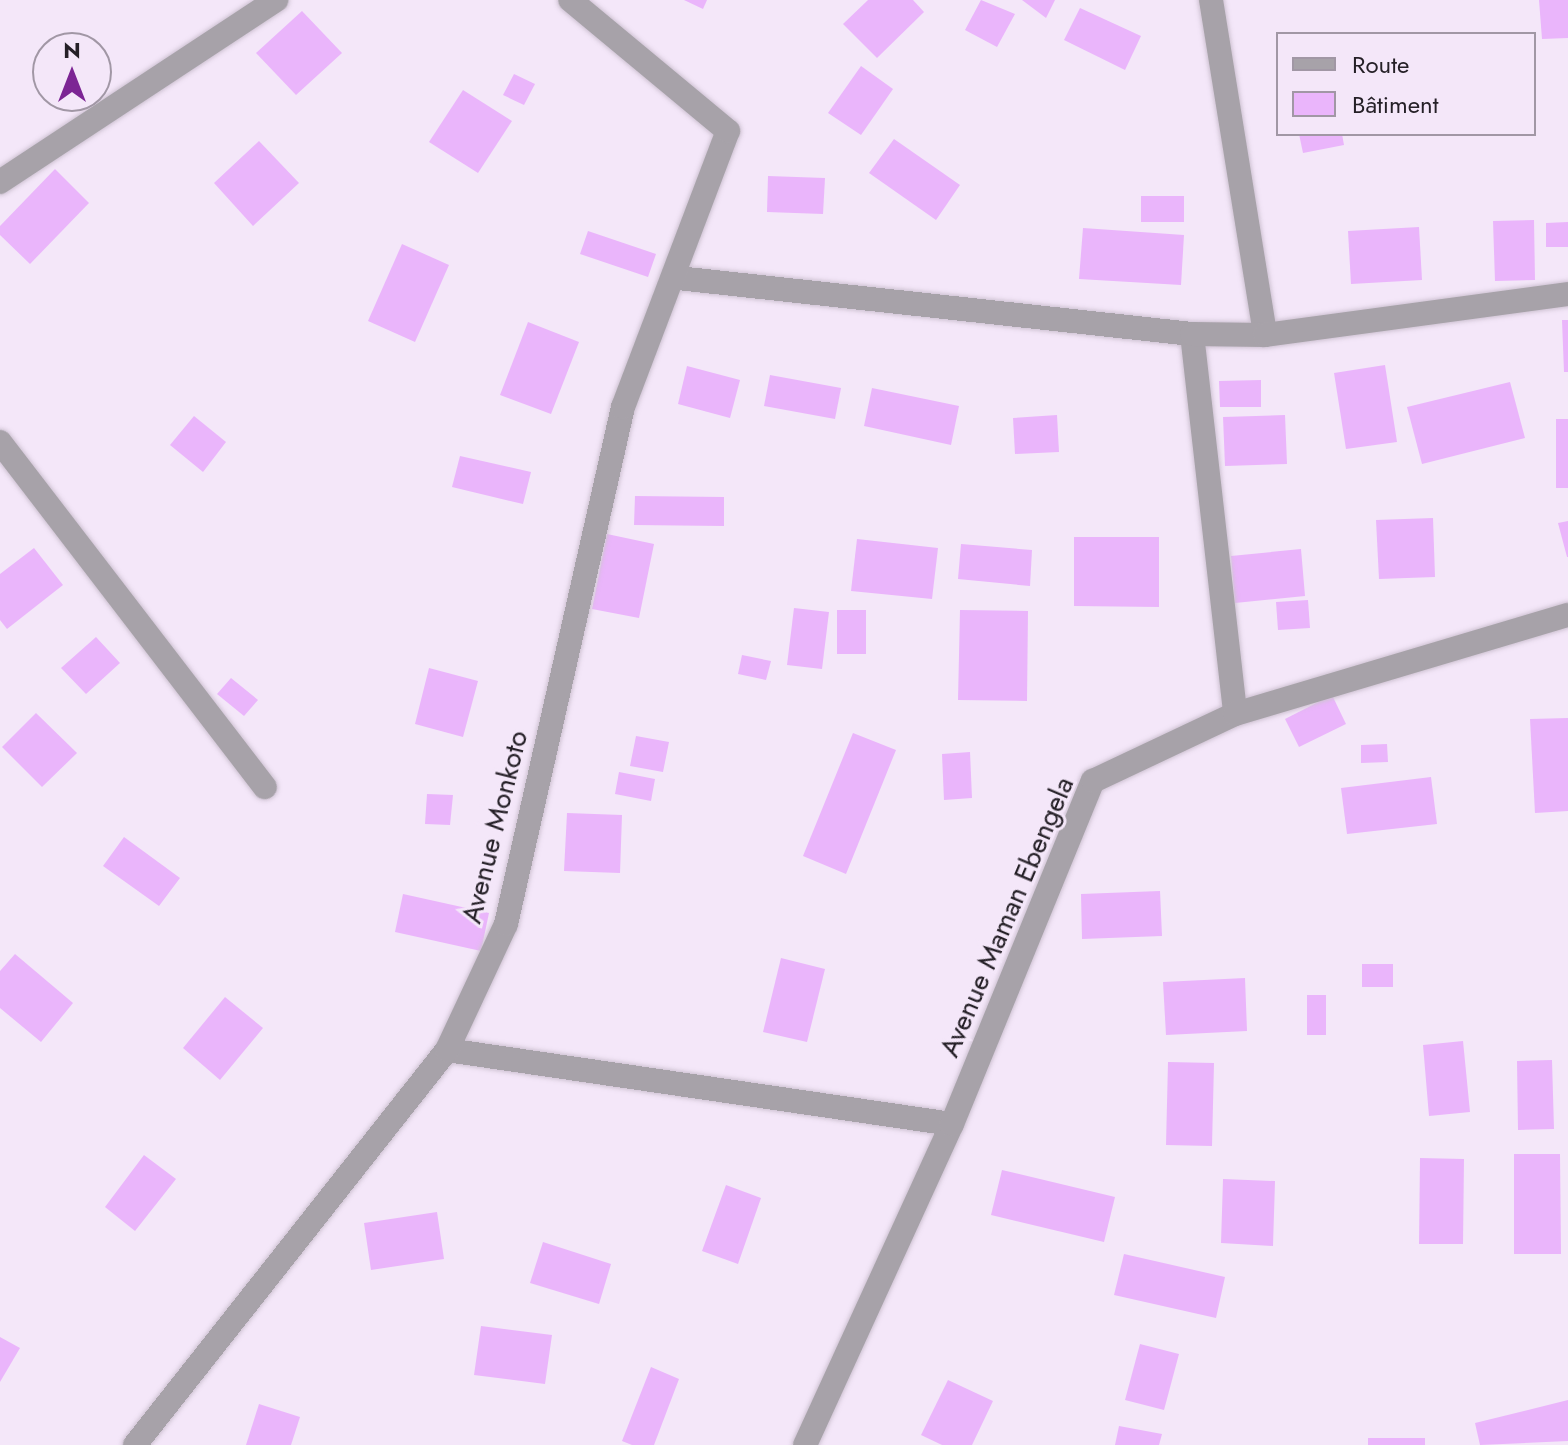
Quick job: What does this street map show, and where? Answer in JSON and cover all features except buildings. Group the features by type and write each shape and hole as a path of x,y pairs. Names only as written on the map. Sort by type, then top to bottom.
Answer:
{"street":[{"path":"0,182 276,0"},
{"name":"Avenue Monkoto","path":"135,1445 447,1050 506,924 623,407 678,278 728,131 570,0"},
{"path":"1211,0 1265,335"},
{"path":"678,278 1192,334 1265,335 1568,294"},
{"path":"1192,334 1235,714"},
{"path":"0,442 265,787"},
{"name":"Avenue Maman Ebengela","path":"805,1445 952,1124 1093,781 1235,714 1568,615"},
{"path":"447,1050 952,1124"}]}
